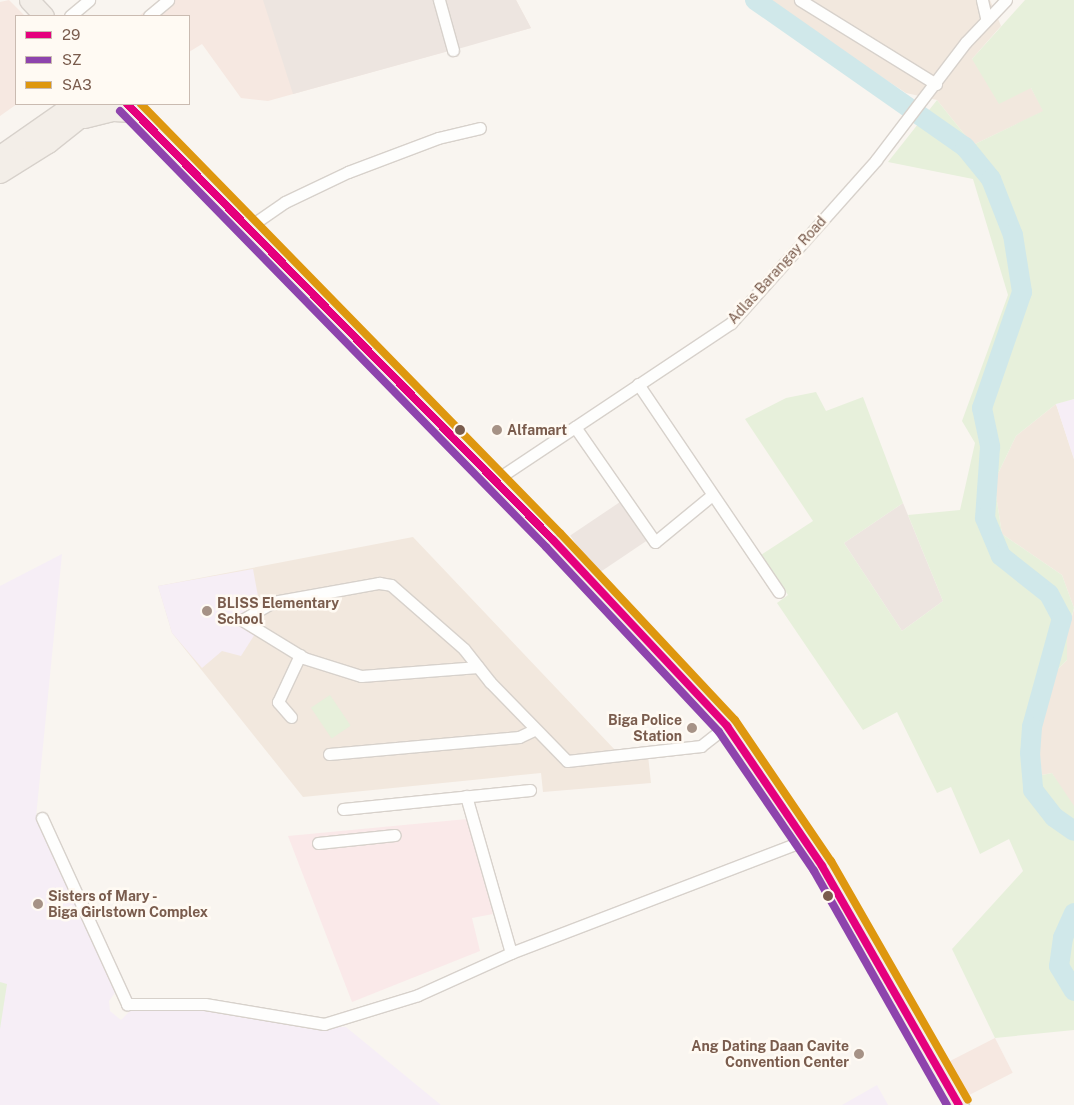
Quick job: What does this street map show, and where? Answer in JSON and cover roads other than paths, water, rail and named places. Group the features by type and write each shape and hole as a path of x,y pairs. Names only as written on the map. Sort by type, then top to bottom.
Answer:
{"main road":[{"path":"29,0 43,15"},
{"path":"0,155 70,110 92,105"},
{"path":"0,173 70,110 105,112 130,108 494,481 727,726 806,840 959,1105"}],"street":[{"path":"71,15 89,0"},
{"path":"149,0 153,13 168,0"},
{"path":"439,0 453,50"},
{"path":"800,0 936,84"},
{"path":"982,0 986,18"},
{"name":"Adlas Barangay Road","path":"494,481 731,323 907,123 986,18 1006,0"},
{"path":"246,229 284,202 348,172 438,138 480,128"},
{"path":"638,384 779,592"},
{"path":"575,427 655,542 712,495"},
{"path":"478,667 361,676 300,655 242,620 273,602 379,583 415,602 478,667 534,730 567,761 701,746 727,726"},
{"path":"291,717 278,702 300,655"},
{"path":"328,754 519,737 534,730"},
{"path":"343,809 530,790"},
{"path":"466,796 512,952"},
{"path":"42,818 127,1004 205,1004 303,1022 337,1022 418,995 512,952 806,840"},
{"path":"318,842 395,835"}],"waterway":[{"path":"755,0 965,147 991,179 1013,235 1022,292 982,408 990,447 985,518 1001,556 1049,594 1062,618 1032,727 1030,753 1033,790 1054,817 1074,831"},
{"path":"1074,913 1063,938 1059,966 1074,991"}],"place":[{"name":"Alfamart","path":"497,430"},
{"name":"BLISS Elementary School","path":"207,611"},
{"name":"Biga Police Station","path":"692,728"},
{"name":"Sisters of Mary - Biga Girlstown Complex","path":"38,904"},
{"name":"Ang Dating Daan Cavite Convention Center","path":"859,1054"}]}
